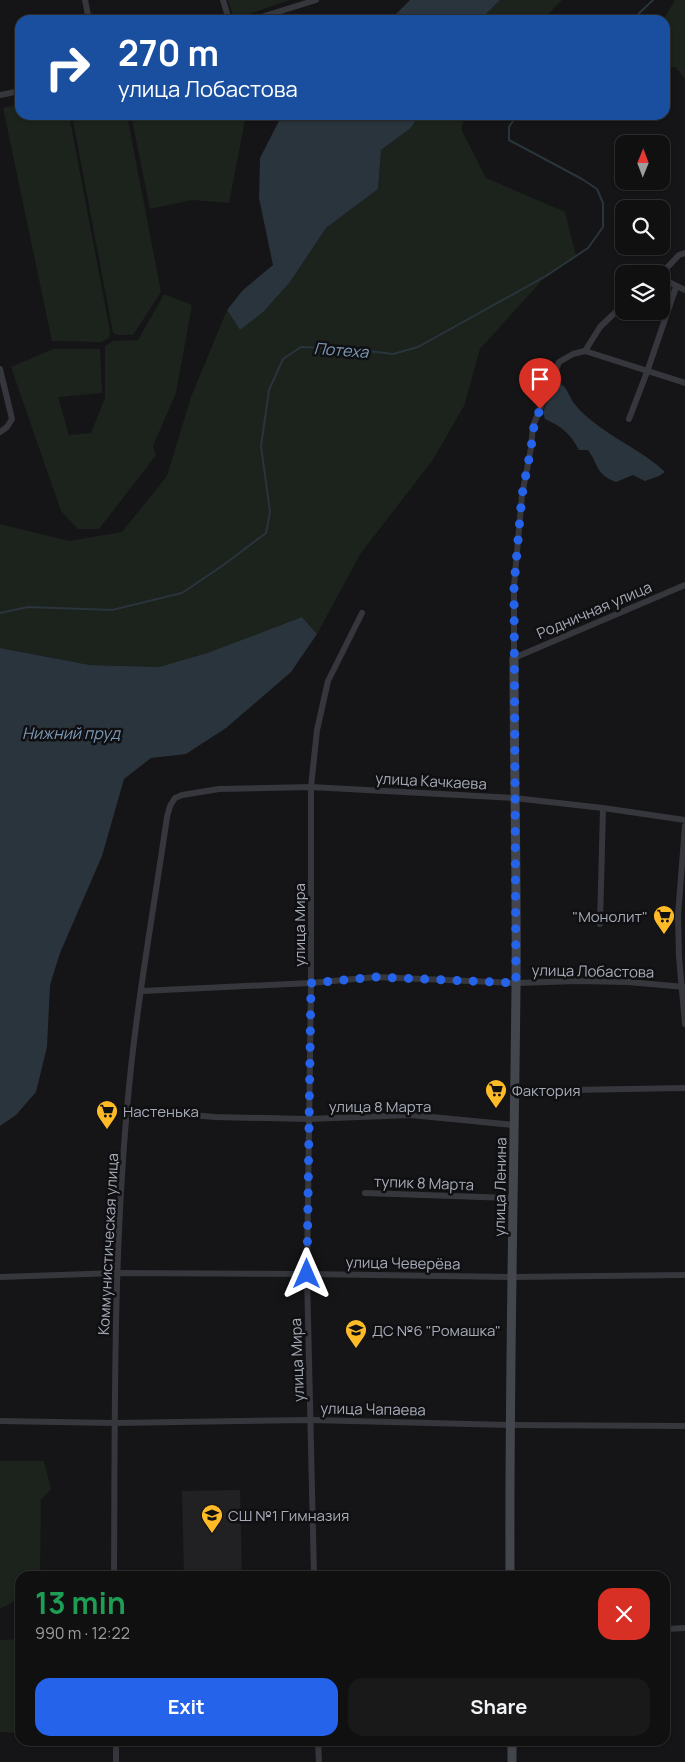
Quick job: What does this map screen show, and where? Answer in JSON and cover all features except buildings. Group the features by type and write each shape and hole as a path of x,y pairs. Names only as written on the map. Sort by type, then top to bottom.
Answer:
{"street":[{"path":"85,0 88,15"},
{"path":"224,0 228,15"},
{"path":"268,15 316,0"},
{"path":"0,95 15,91"},
{"path":"670,265 679,255 685,253"},
{"path":"670,283 685,290"},
{"path":"629,419 676,287"},
{"path":"585,351 600,327 615,313"},
{"path":"514,658 514,586 522,495 534,426 558,362 573,354 585,351 685,383"},
{"path":"0,368 12,419 7,427 0,432"},
{"name":"Родничная улица","path":"514,658 685,585"},
{"name":"улица Мира","path":"314,1571 307,1274 311,983 311,787 317,730 328,681 362,613"},
{"name":"улица Ленина","path":"510,1571 509,1425 513,1277 516,983 514,658"},
{"name":"улица Качкаева","path":"175,798 182,795 219,789 311,787 514,798 604,808 685,820"},
{"name":"Коммунистическая улица","path":"114,1571 117,1274 127,1110 135,1029 167,817 170,806 175,798"},
{"path":"600,924 604,808"},
{"path":"685,826 678,915 679,957 684,986 685,1024"},
{"name":"улица Лобастова","path":"142,991 311,983 376,977 516,983 586,981 684,986"},
{"path":"514,1091 685,1088"},
{"name":"улица 8 Марта","path":"127,1110 215,1117 308,1119 411,1115 514,1125"},
{"name":"тупик 8 Марта","path":"365,1193 513,1198"},
{"name":"улица Чеверёва","path":"0,1277 117,1274 513,1277 685,1275"},
{"name":"улица Чапаева","path":"0,1421 115,1423 311,1420 509,1425 685,1426"},
{"path":"670,1629 685,1628"},
{"path":"116,1746 116,1762"},
{"path":"318,1746 319,1762"},
{"path":"512,1746 512,1762"}],"shaded area":[{"path":"228,0 290,0 246,15 233,15"},
{"path":"500,0 562,0 547,15 485,15"},
{"path":"675,0 685,0 685,79 676,67 670,68 670,15 666,15"},
{"path":"15,105 15,120 70,120 110,331 109,338 101,342 52,341 3,108"},
{"path":"73,120 128,120 161,292 133,335 113,333"},
{"path":"132,120 245,120 229,203 192,200 150,209"},
{"path":"416,120 464,120 461,129 486,178 565,212 576,256 546,276 480,349 464,406 432,461 361,553 317,634 302,617 207,653 159,667 90,665 0,648 0,524 69,541 122,532 167,476 191,397 227,310 240,330 290,282 326,228 378,189 381,150 411,128"},
{"path":"164,294 192,305 176,393 153,446 156,455 99,529 78,529 61,511 11,367 53,349 100,349 102,393 58,397 69,435 91,433 105,398 105,346 113,341 138,340"},
{"path":"0,1461 44,1461 51,1489 41,1500 40,1571 15,1571 15,1601 0,1609"},
{"name":"СШ №1 Гимназия","path":"240,1490 242,1571 184,1571 182,1491"},
{"path":"15,1639 15,1733 0,1732 0,1640"}],"water":[{"path":"410,0 500,0 485,15 395,15"},
{"path":"279,120 416,120 411,128 381,150 378,189 326,228 290,282 263,312 240,330 227,310 243,290 273,265 259,198 260,158"},
{"path":"560,383 566,389 575,405 590,419 648,458 665,472 645,481 633,475 616,482 604,476 588,450 579,450 565,431 545,419 543,412 553,388"},
{"name":"Нижний пруд","path":"302,617 317,634 291,672 226,728 186,754 151,758 124,779 102,856 60,953 50,985 47,1047 36,1092 16,1115 0,1126 0,648 90,665 159,667 207,653"}],"waterway":[{"name":"Потеха","path":"637,15 653,0"},
{"name":"Потеха","path":"0,613 28,607 112,610 182,593 266,533 270,512 261,446 269,390 283,359 301,347 353,349 393,354 418,347 546,276 588,248 603,227 603,203 597,189 509,140 509,127 514,120"}],"place":[{"name":"\"Монолит\"","path":"664,935"},
{"name":"Фактория","path":"496,1109"},
{"name":"Настенька","path":"107,1130"},
{"name":"ДС №6 \"Ромашка\"","path":"356,1349"},
{"name":"СШ №1 Гимназия","path":"212,1534"}],"route":[{"path":"307,1274 311,983 376,977 516,983 514,586 522,495 534,426 540,409"}]}
